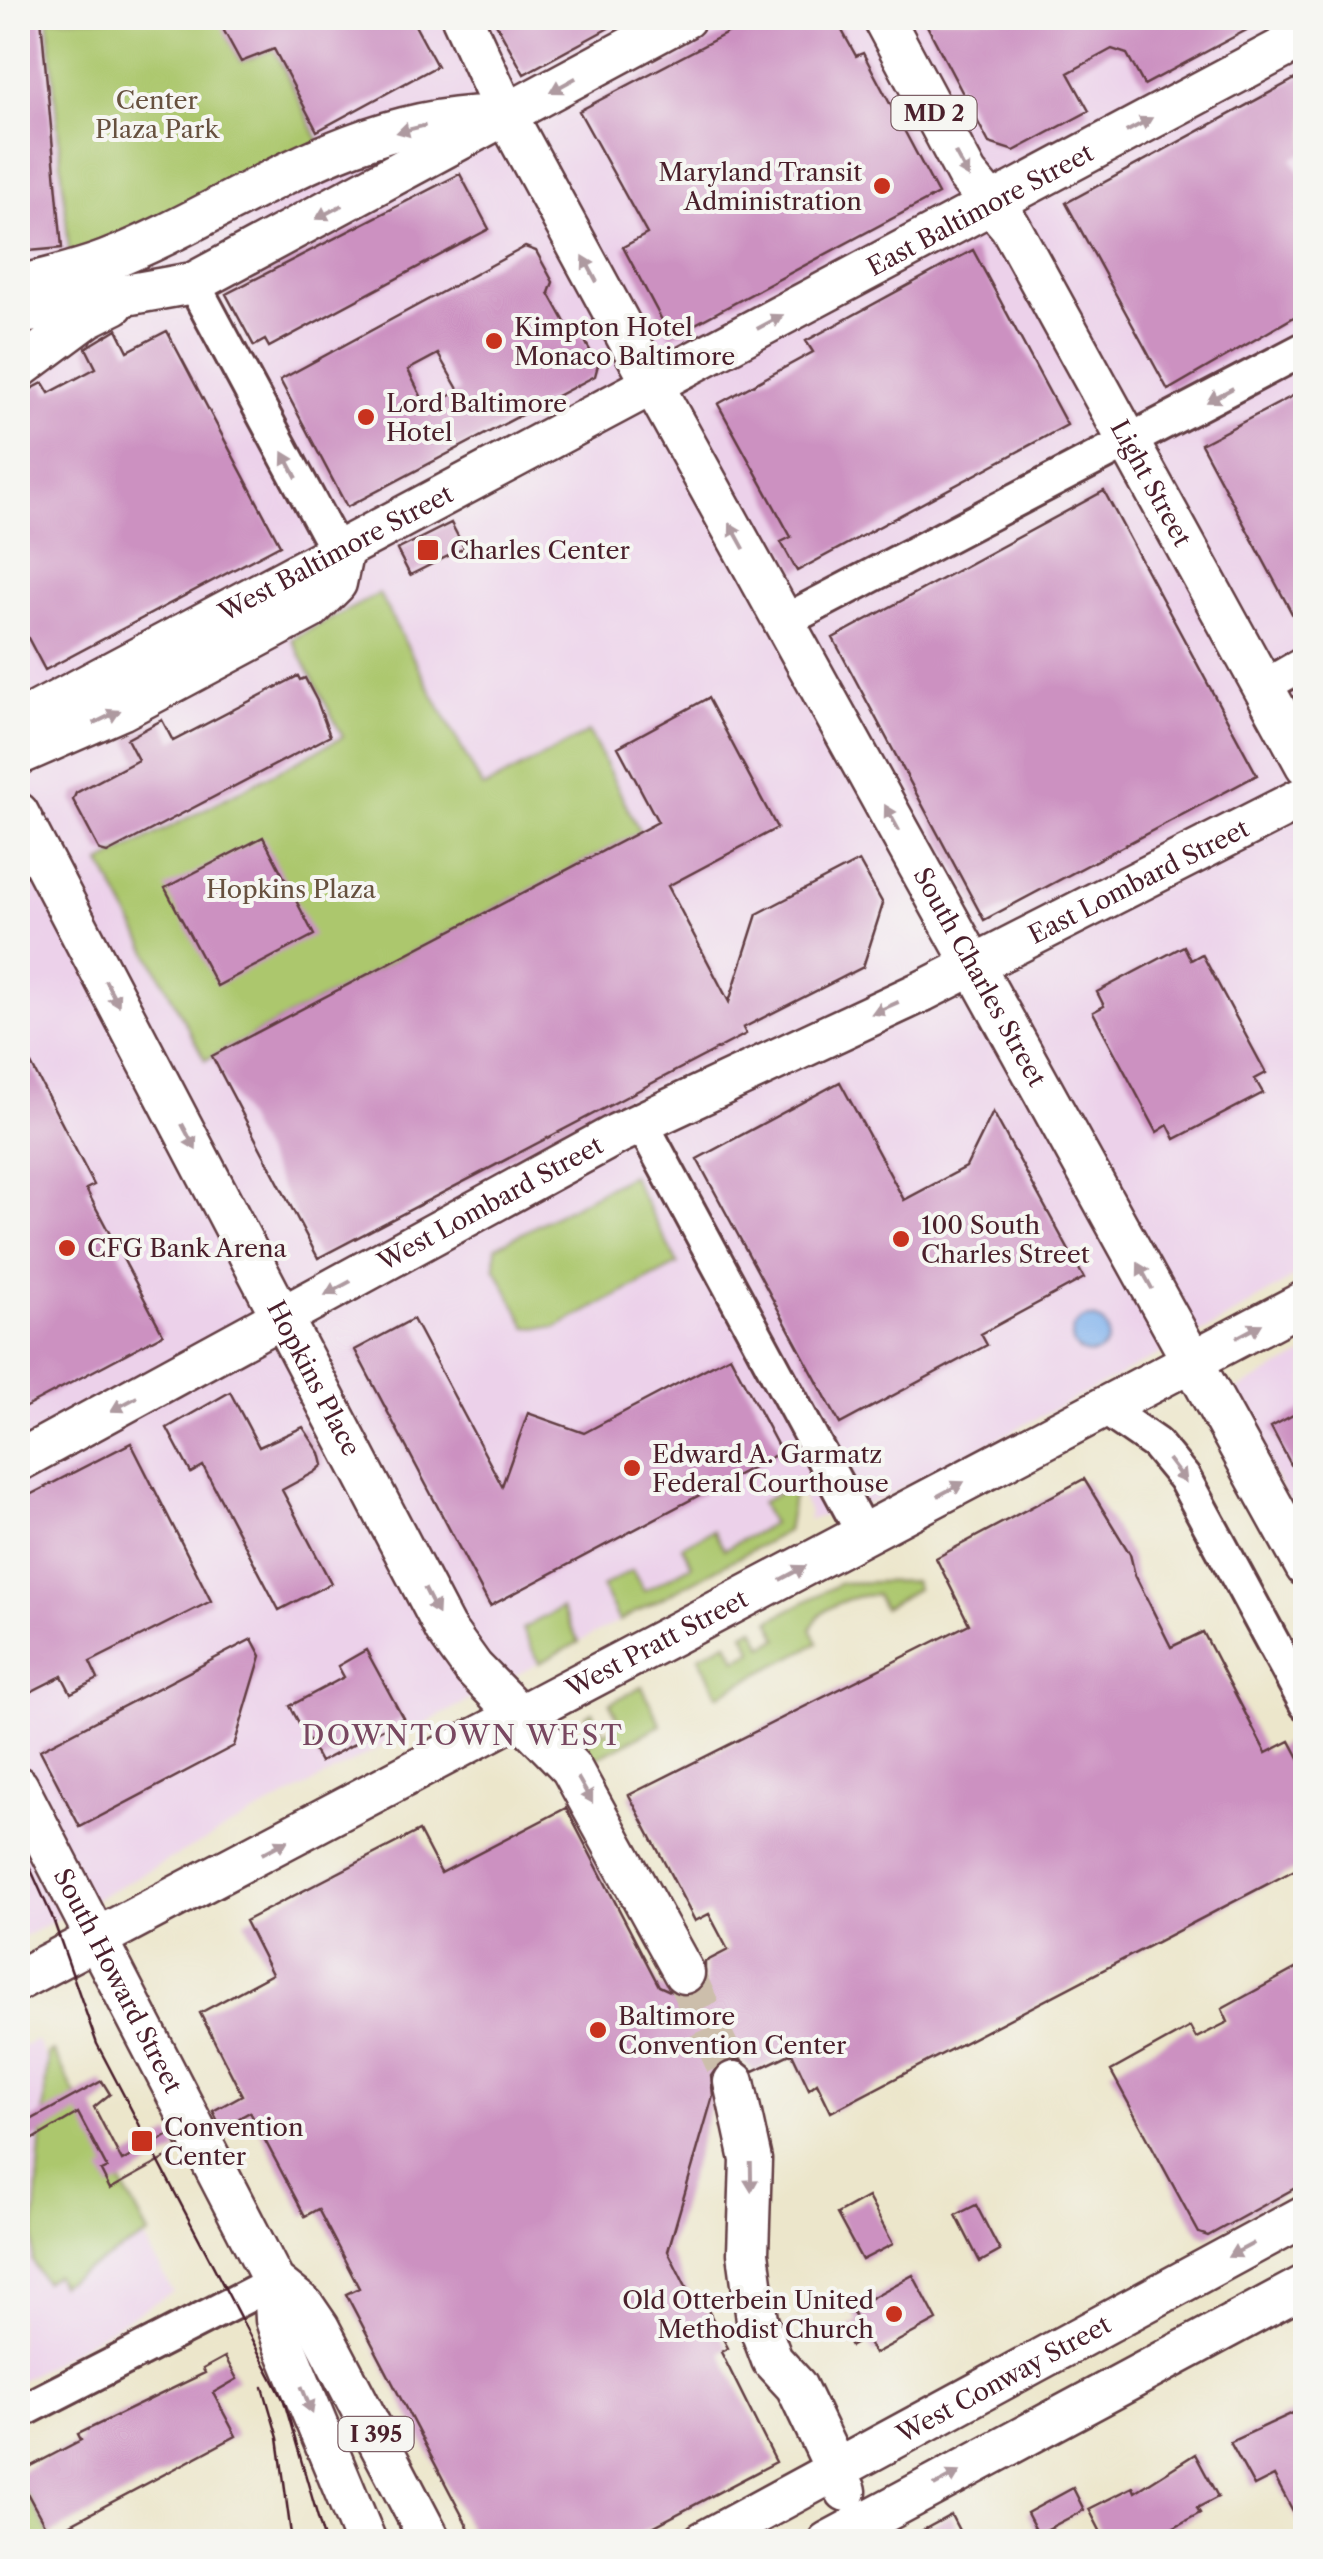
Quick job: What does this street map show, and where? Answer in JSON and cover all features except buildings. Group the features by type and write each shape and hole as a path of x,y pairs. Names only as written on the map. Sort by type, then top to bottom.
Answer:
{"main road":[{"name":"South Charles Street","path":"462,18 507,116 653,385 1306,1567"},
{"path":"28,302 132,297 193,283 685,18"},
{"name":"MD 2","path":"883,18 967,176 992,204"},
{"name":"East Baltimore Street","path":"653,385 1306,36"},
{"path":"28,302 85,268 304,162 418,126 468,117 507,116"},
{"name":"Light Street","path":"992,204 1010,226 1306,765"},
{"path":"18,368 88,317 132,297"},
{"name":"West Baltimore Street","path":"18,722 653,385"},
{"path":"18,756 120,710 310,609 336,583 341,559 336,550"},
{"name":"East Lombard Street","path":"973,965 1306,796"},
{"name":"Hopkins Place","path":"18,813 445,1629 473,1668 550,1742 578,1778 684,1973"},
{"name":"West Lombard Street","path":"18,1460 641,1122 973,965"},
{"name":"West Pratt Street","path":"18,1980 1306,1301"},
{"name":"South Howard Street","path":"18,1787 274,2282 276,2320 284,2345 366,2542"},
{"path":"734,2082 751,2160 748,2253 757,2320 772,2360 796,2386 837,2471 853,2536 1306,2285"},
{"name":"West Conway Street","path":"703,2542 1306,2216"},
{"name":"South Howard Street","path":"274,2282 304,2306 318,2328 431,2542"}],"street":[{"path":"193,283 336,550"},
{"path":"784,622 1306,348"},
{"path":"1263,687 1306,662"},
{"path":"641,1122 864,1535"},
{"path":"1104,1408 1156,1444 1184,1478 1306,1704"},
{"path":"18,2413 274,2282"}],"shaded area":[{"path":"18,18 1306,18 1305,1270 1220,1323 880,1500 808,1520 809,1512 795,1484 762,1503 772,1524 723,1550 712,1530 692,1565 643,1591 632,1570 602,1587 619,1621 579,1642 561,1609 522,1630 539,1663 18,1940 18,777 39,766 18,708"},
{"path":"1305,1354 1305,1529 1227,1395"},
{"path":"36,2040 173,2292 18,2382 18,2049"}],"green space":[{"name":"Center Plaza Park","path":"48,18 219,18 241,62 274,49 320,144 70,264"},
{"name":"Hopkins Plaza","path":"379,594 483,788 589,732 640,832 205,1060 101,863 343,737 292,639"},
{"path":"631,1175 678,1264 555,1328 527,1327 495,1267 496,1247"},
{"path":"795,1484 787,1531 619,1621 602,1587 632,1570 644,1591 692,1565 682,1546 713,1530 724,1549 772,1524 761,1503"},
{"path":"914,1581 917,1589 883,1608 876,1595 857,1597 829,1608 811,1629 818,1643 718,1695 699,1656 727,1642 737,1659 753,1651 744,1633 754,1628 763,1646 779,1639 770,1620 841,1583"},
{"path":"561,1608 579,1642 539,1663 522,1629"},
{"path":"642,1687 661,1725 590,1761 582,1745 596,1738 586,1716 593,1712 603,1733 620,1724 610,1703"},
{"path":"53,2051 149,2235 60,2285 55,2275 44,2282 32,2261 48,2054"},
{"path":"25,2489 53,2541 18,2542 18,2496"}],"water":[{"path":"1090,1318 1103,1323 1108,1336 1103,1349 1090,1354 1077,1349 1072,1336 1077,1323"}],"tunnel":[{"path":"684,1973 734,2082"}],"tram line":[{"path":"18,1841 53,1919 97,2044 284,2401 325,2542"},
{"path":"263,2387 278,2438 292,2542"}],"place":[{"name":"Maryland Transit Administration","path":"882,186"},
{"name":"Kimpton Hotel Monaco Baltimore","path":"494,341"},
{"name":"Lord Baltimore Hotel","path":"366,417"},
{"name":"Charles Center","path":"428,550"},
{"name":"100 South Charles Street","path":"901,1239"},
{"name":"CFG Bank Arena","path":"67,1248"},
{"name":"Edward A. Garmatz Federal Courthouse","path":"632,1468"},
{"name":"Baltimore Convention Center","path":"598,2030"},
{"name":"Convention Center","path":"142,2141"},
{"name":"Old Otterbein United Methodist Church","path":"894,2314"}],"district":[{"name":"DOWNTOWN WEST","path":"463,1735"}]}
